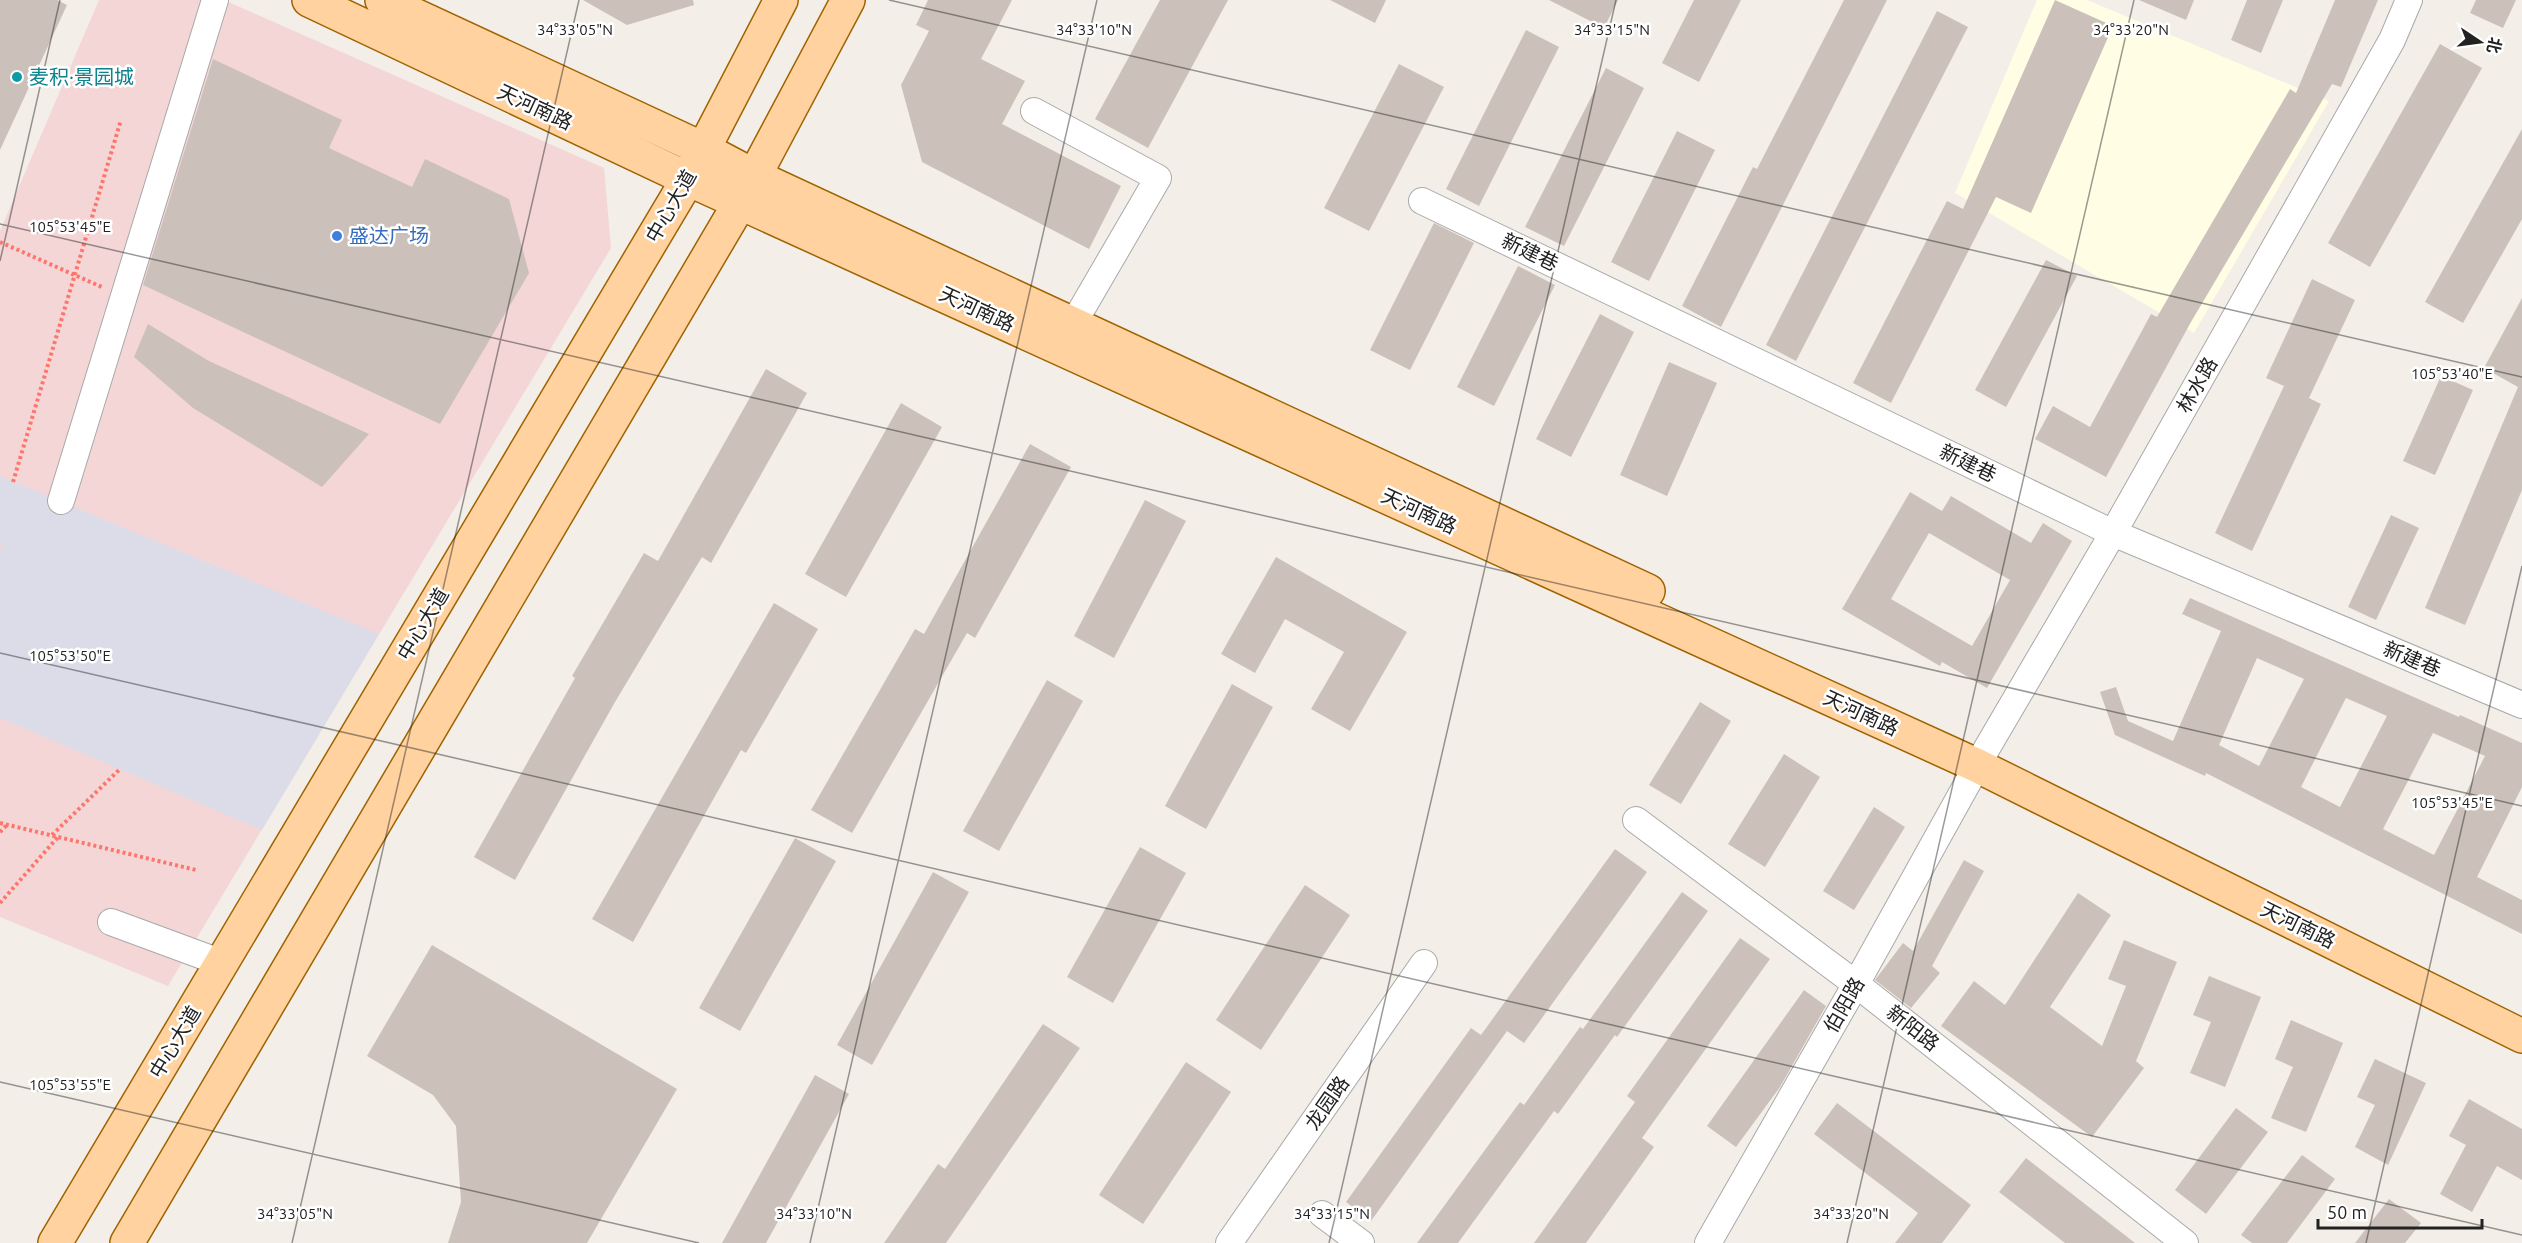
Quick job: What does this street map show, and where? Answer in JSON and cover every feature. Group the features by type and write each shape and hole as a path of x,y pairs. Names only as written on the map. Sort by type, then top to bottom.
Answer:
{"main road":[{"name":"天河南路","path":"309,0 688,179 747,189 1072,324 2522,1013"},
{"name":"天河南路","path":"382,0 702,149 747,189 1982,757 2522,1036"},
{"name":"中心大道","path":"55,1243 688,179 781,0"},
{"path":"127,1243 747,189 848,0"}],"street":[{"path":"61,501 215,0"},
{"name":"林水路","path":"1982,757 2113,533 2392,40 2409,0"},
{"path":"1034,111 1158,178 1072,324"},
{"name":"新建巷","path":"1422,201 2113,533 2522,705"},
{"name":"伯阳路","path":"1708,1243 1982,757"},
{"name":"新阳路","path":"1636,820 1856,984 2185,1243"},
{"path":"111,922 222,963"},
{"name":"龙园路","path":"1229,1243 1424,963"},
{"path":"1322,1214 1361,1243"}],"path":[{"path":"13,482 121,120"},
{"path":"0,242 123,296"},
{"path":"51,835 120,769"},
{"path":"0,823 196,870"},
{"path":"0,832 7,825"},
{"path":"0,903 58,837"}],"shaded area":[{"path":"99,0 224,0 604,168 611,248 168,986 0,917 0,231"},
{"path":"2037,0 2087,0 2329,101 2194,333 1955,193"},
{"path":"0,476 379,634 262,830 0,718 0,550 2,544 0,541"}],"building":[{"name":"麦积·景园城","path":"0,0 57,0 67,5 0,150"},
{"path":"583,0 693,0 694,5 627,25"},
{"path":"928,0 1012,0 981,59 1025,81 1002,124 1121,186 1089,249 922,162 901,85 929,31 916,25"},
{"path":"1160,0 1228,0 1148,148 1095,119"},
{"path":"1330,0 1386,0 1375,23"},
{"path":"1549,0 1618,0 1604,28"},
{"path":"1694,0 1741,0 1699,82 1662,63"},
{"path":"1844,0 1887,0 1721,327 1682,306 1753,167 1757,169"},
{"path":"2055,0 2113,26 2031,213 1996,197 1891,403 1853,383 1947,201 1963,209"},
{"path":"2139,0 2194,0 2186,20"},
{"path":"2247,0 2283,0 2261,53 2231,40"},
{"path":"2335,0 2378,0 2341,87 2332,84 2191,322 2106,477 2035,439 2053,406 2090,427 2151,314 2157,317 2290,89 2296,93"},
{"path":"2476,0 2516,0 2503,28 2470,13"},
{"path":"1937,11 1968,27 1796,361 1766,345"},
{"path":"1526,30 1559,47 1479,206 1446,189"},
{"path":"2440,44 2482,68 2370,267 2328,243"},
{"name":"盛达广场","path":"213,59 342,120 329,148 412,187 425,159 509,199 529,273 440,424 143,285"},
{"path":"1399,64 1444,87 1369,231 1324,208"},
{"path":"1606,68 1644,88 1564,246 1525,227"},
{"path":"2522,129 2522,219 2463,323 2425,302"},
{"path":"1677,131 1715,150 1649,281 1611,262"},
{"path":"1434,223 1474,243 1410,370 1370,350"},
{"path":"2046,260 2077,276 2006,407 1975,390"},
{"path":"1518,266 1555,285 1494,406 1457,387"},
{"path":"2312,279 2355,300 2309,398 2321,404 2252,551 2215,533 2284,386 2266,378"},
{"path":"2522,298 2522,490 2465,625 2425,608 2518,387 2484,368"},
{"path":"1600,314 1634,332 1571,457 1536,439"},
{"path":"148,324 209,361 369,434 322,487 193,408 134,357"},
{"path":"1669,362 1717,383 1667,496 1620,475"},
{"path":"766,369 807,393 711,563 702,557 615,702 515,880 474,857 575,678 572,676 644,553 658,561"},
{"path":"2441,376 2473,390 2435,475 2403,461"},
{"path":"901,403 942,427 846,597 805,574"},
{"path":"1030,444 1071,467 975,638 967,633 852,833 811,810 915,629 924,634"},
{"path":"1910,492 1942,511 1951,496 2031,543 2043,523 2072,541 1987,688 1942,662 1940,666 1842,609","holes":["1929,533 2010,580 1972,646 1891,599"]},
{"path":"1145,500 1186,521 1114,658 1074,636"},
{"path":"2391,515 2419,528 2376,620 2348,607"},
{"path":"1276,557 1407,632 1350,731 1311,709 1344,652 1285,619 1255,673 1221,654"},
{"path":"2190,598 2522,743 2522,787 2477,877 2522,900 2522,934 2206,773 2205,776 2115,735 2100,692 2116,687 2128,721 2173,741 2221,631 2182,614","holes":["2257,658 2304,679 2259,766 2219,745","2346,698 2387,716 2340,807 2301,787","2433,733 2485,756 2434,855 2383,829"]},
{"path":"774,603 818,629 746,753 741,750 633,942 592,919"},
{"path":"1047,680 1083,701 999,851 963,831"},
{"path":"1232,684 1273,707 1206,829 1165,806"},
{"path":"1700,702 1731,721 1681,804 1649,785"},
{"path":"1784,754 1820,777 1765,867 1728,844"},
{"path":"1874,807 1905,827 1854,910 1823,891"},
{"path":"795,838 836,861 740,1031 699,1008"},
{"path":"1140,847 1186,873 1113,1003 1067,977"},
{"path":"1615,849 1647,872 1524,1043 1507,1031 1371,1221 1346,1202 1471,1028 1481,1035"},
{"path":"1964,860 1984,871 1932,966 1940,973 1911,1008 1875,980 1903,943 1913,951"},
{"path":"933,872 969,892 872,1065 837,1045"},
{"path":"1305,885 1350,915 1261,1050 1216,1020"},
{"path":"1682,892 1708,911 1617,1037 1615,1035 1558,1114 1554,1111 1458,1243 1417,1243 1520,1102 1524,1105 1580,1027 1583,1029"},
{"path":"2078,893 2111,915 2050,1007 2102,1046 2126,986 2108,979 2124,940 2177,962 2136,1061 2144,1068 2092,1137 1941,1026 1974,981 2005,1005"},
{"path":"1740,938 1770,959 1642,1138 1654,1147 1586,1243 1534,1243 1635,1102 1627,1096"},
{"path":"432,945 677,1089 587,1243 448,1243 461,1202 456,1126 433,1095 367,1056"},
{"path":"2209,976 2261,997 2225,1087 2190,1073 2211,1022 2193,1015"},
{"path":"1804,990 1826,1006 1780,1087 1736,1147 1707,1126"},
{"path":"2291,1020 2343,1043 2306,1132 2271,1118 2293,1067 2275,1059"},
{"path":"1043,1024 1080,1048 946,1243 884,1243 938,1164 945,1169"},
{"path":"2375,1059 2426,1083 2388,1165 2355,1147 2375,1105 2357,1097"},
{"path":"1186,1062 1231,1092 1143,1224 1099,1195"},
{"path":"815,1075 849,1094 766,1243 722,1243"},
{"path":"2469,1099 2522,1129 2522,1180 2497,1166 2472,1212 2440,1194 2466,1145 2449,1136"},
{"path":"1837,1103 1971,1205 1942,1243 1895,1243 1918,1213 1814,1134"},
{"path":"2236,1108 2268,1132 2206,1214 2175,1190"},
{"path":"2302,1155 2335,1179 2287,1243 2252,1243 2241,1235"},
{"path":"2026,1158 2135,1243 2065,1243 1999,1192"},
{"path":"2389,1199 2421,1223 2405,1243 2355,1243"}],"place":[{"name":"麦积·景园城","path":"17,77"},
{"name":"盛达广场","path":"337,236"}]}
